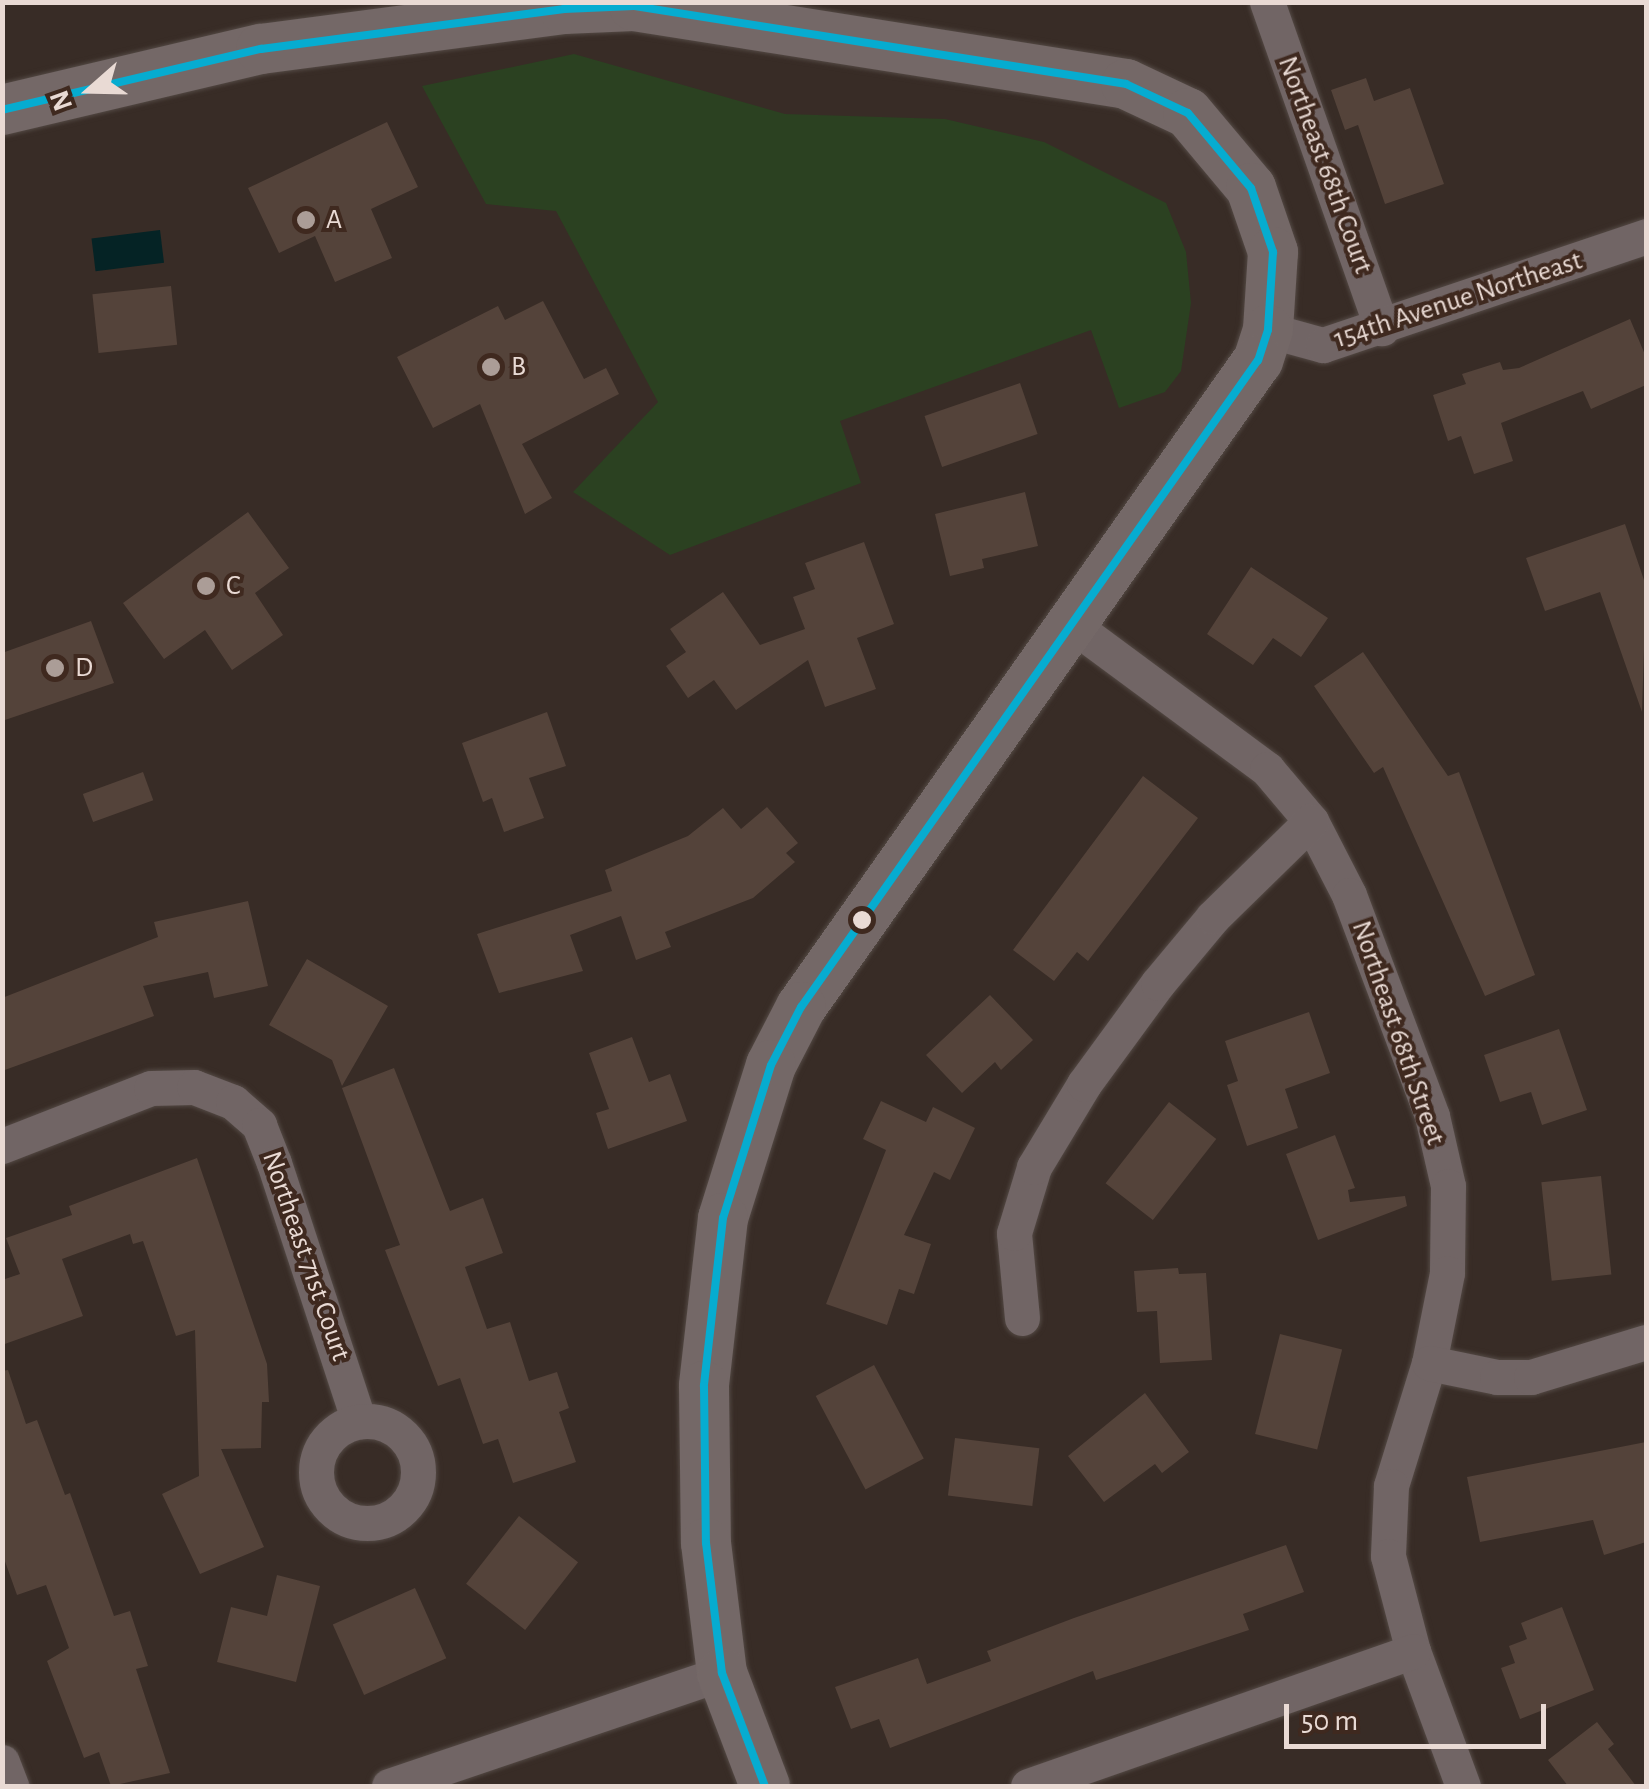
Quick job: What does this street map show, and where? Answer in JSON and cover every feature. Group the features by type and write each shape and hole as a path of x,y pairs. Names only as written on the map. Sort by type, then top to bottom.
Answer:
{"main road":[{"path":"2,110 261,49 607,6 712,14 1080,75 1154,93 1188,113 1233,160 1251,188 1273,252 1268,330 1241,388 1071,624 944,813 829,966 771,1065 723,1218 706,1354 706,1543 722,1673 765,1786"}],"street":[{"name":"Northeast 68th Court","path":"1267,2 1382,328"},
{"name":"154th Avenue Northeast","path":"1268,330 1323,345 1646,236"},
{"name":"Northeast 68th Street","path":"1071,624 1267,768 1311,821 1356,914 1432,1116 1444,1169 1447,1273 1429,1363 1391,1486 1387,1527 1395,1592 1463,1786"},
{"path":"1022,1318 1014,1233 1034,1168 1084,1084 1158,983 1213,917 1311,821"},
{"name":"Northeast 71st Court","path":"2,1146 152,1088 194,1087 233,1102 258,1125 274,1163 359,1421"},
{"path":"1429,1363 1497,1377 1531,1376 1646,1342"},
{"path":"1028,1786 1413,1651"},
{"path":"389,1786 722,1673"},
{"path":"2,1762 11,1786"}],"green space":[{"path":"574,54 785,114 945,119 1044,142 1166,203 1186,252 1191,303 1181,371 1165,392 1119,408 1091,330 840,421 861,483 670,555 573,492 658,402 556,211 486,204 422,86"}],"water":[{"path":"160,230 164,263 96,271 92,238"}],"building":[{"path":"1366,78 1374,101 1410,88 1444,184 1385,204 1358,125 1345,130 1331,90"},
{"name":"A","path":"387,122 418,187 371,209 392,258 335,282 315,236 279,253 248,188"},
{"path":"171,286 177,345 99,353 92,294"},
{"path":"543,301 584,379 606,368 619,394 522,444 552,498 525,514 480,404 433,428 397,357 498,306 505,320"},
{"path":"1630,319 1646,357 1646,385 1591,409 1583,391 1501,423 1513,461 1474,474 1461,436 1448,441 1433,395 1466,384 1462,374 1500,362 1503,370 1519,368"},
{"path":"1020,383 1038,434 942,467 925,416"},
{"path":"1025,492 1038,546 982,559 984,568 950,576 935,514"},
{"name":"C","path":"248,512 289,568 255,593 283,635 232,670 205,630 164,659 123,603"},
{"path":"1625,524 1646,586 1642,712 1600,592 1545,611 1526,558"},
{"path":"864,542 894,624 857,638 876,689 825,707 808,660 736,710 714,680 688,698 666,666 686,652 670,629 723,592 760,645 805,629 793,597 815,589 805,563"},
{"path":"1251,567 1328,618 1301,657 1273,638 1253,665 1207,634"},
{"name":"D","path":"91,621 114,683 2,721 2,653"},
{"path":"1363,652 1448,776 1459,772 1535,975 1485,996 1383,767 1374,773 1314,686"},
{"path":"547,712 566,766 529,778 544,818 504,832 492,798 483,802 462,743"},
{"path":"143,772 153,800 93,822 83,794"},
{"path":"1143,776 1198,818 1088,961 1077,952 1054,981 1013,950"},
{"path":"767,807 798,843 786,853 795,862 753,898 665,932 671,947 636,960 621,916 570,935 583,971 499,993 477,934 612,891 605,870 688,836 723,808 741,829"},
{"path":"248,901 268,986 214,998 208,972 143,986 154,1016 2,1071 2,998 158,937 154,922"},
{"path":"307,959 388,1006 342,1086 332,1060 269,1025"},
{"path":"990,995 1033,1040 1001,1070 995,1062 962,1093 926,1055"},
{"path":"1309,1012 1330,1073 1285,1089 1298,1128 1247,1146 1227,1085 1238,1081 1225,1041"},
{"path":"1559,1029 1587,1110 1542,1125 1531,1092 1500,1102 1484,1055"},
{"path":"632,1037 649,1082 670,1074 687,1121 608,1149 596,1113 609,1109 589,1053"},
{"path":"394,1068 450,1211 483,1198 503,1253 465,1267 487,1329 510,1322 529,1381 557,1372 569,1408 559,1412 576,1462 513,1483 498,1439 483,1444 460,1378 438,1386 385,1250 400,1245 342,1088"},
{"path":"881,1101 926,1122 933,1107 975,1128 950,1180 934,1172 904,1235 931,1244 914,1294 899,1289 887,1325 826,1304 886,1150 863,1139"},
{"path":"1169,1102 1216,1139 1153,1220 1106,1183"},
{"path":"1335,1135 1355,1188 1348,1190 1350,1202 1405,1196 1407,1206 1318,1240 1286,1154"},
{"path":"197,1158 267,1364 269,1402 262,1402 261,1448 221,1449 264,1547 200,1574 162,1494 199,1476 195,1330 176,1336 143,1241 133,1244 130,1234 62,1259 83,1316 2,1345 2,1280 20,1274 6,1238 72,1215 69,1206"},
{"path":"1601,1176 1611,1274 1552,1281 1541,1182"},
{"path":"1178,1268 1179,1274 1206,1273 1212,1360 1160,1363 1157,1311 1137,1312 1134,1271"},
{"path":"1280,1334 1342,1349 1317,1449 1255,1434"},
{"path":"874,1365 924,1459 865,1490 816,1396"},
{"path":"8,1370 26,1424 37,1420 65,1495 70,1493 114,1616 130,1611 148,1666 136,1669 170,1773 111,1786 99,1752 84,1758 47,1661 69,1648 46,1585 17,1595 2,1553 2,1371"},
{"path":"1145,1393 1189,1452 1162,1473 1155,1464 1104,1502 1068,1456"},
{"path":"955,1438 1039,1448 1032,1506 948,1496"},
{"path":"1646,1442 1646,1542 1604,1555 1593,1520 1480,1542 1467,1477"},
{"path":"519,1516 578,1562 525,1630 466,1584"},
{"path":"1286,1545 1304,1592 1243,1614 1249,1630 1096,1680 1093,1671 890,1748 879,1719 851,1729 835,1687 918,1658 927,1684 991,1661 987,1651"},
{"path":"277,1575 320,1586 296,1682 217,1662 231,1607 267,1616"},
{"path":"415,1588 446,1658 364,1695 333,1625"},
{"path":"1562,1607 1594,1690 1520,1719 1501,1668 1515,1663 1509,1646 1527,1639 1521,1623"},
{"path":"1597,1722 1614,1744 1608,1749 1636,1786 1568,1786 1548,1760"}],"transit line":[{"path":"2,110 261,49 564,9 634,6 1126,84 1188,113 1251,188 1273,252 1268,330 1258,360 801,1007 771,1065 723,1218 704,1386 706,1543 722,1673 765,1786"}],"place":[{"name":"A","path":"306,220"},
{"name":"B","path":"491,367"},
{"name":"C","path":"206,586"},
{"name":"D","path":"55,668"}]}
